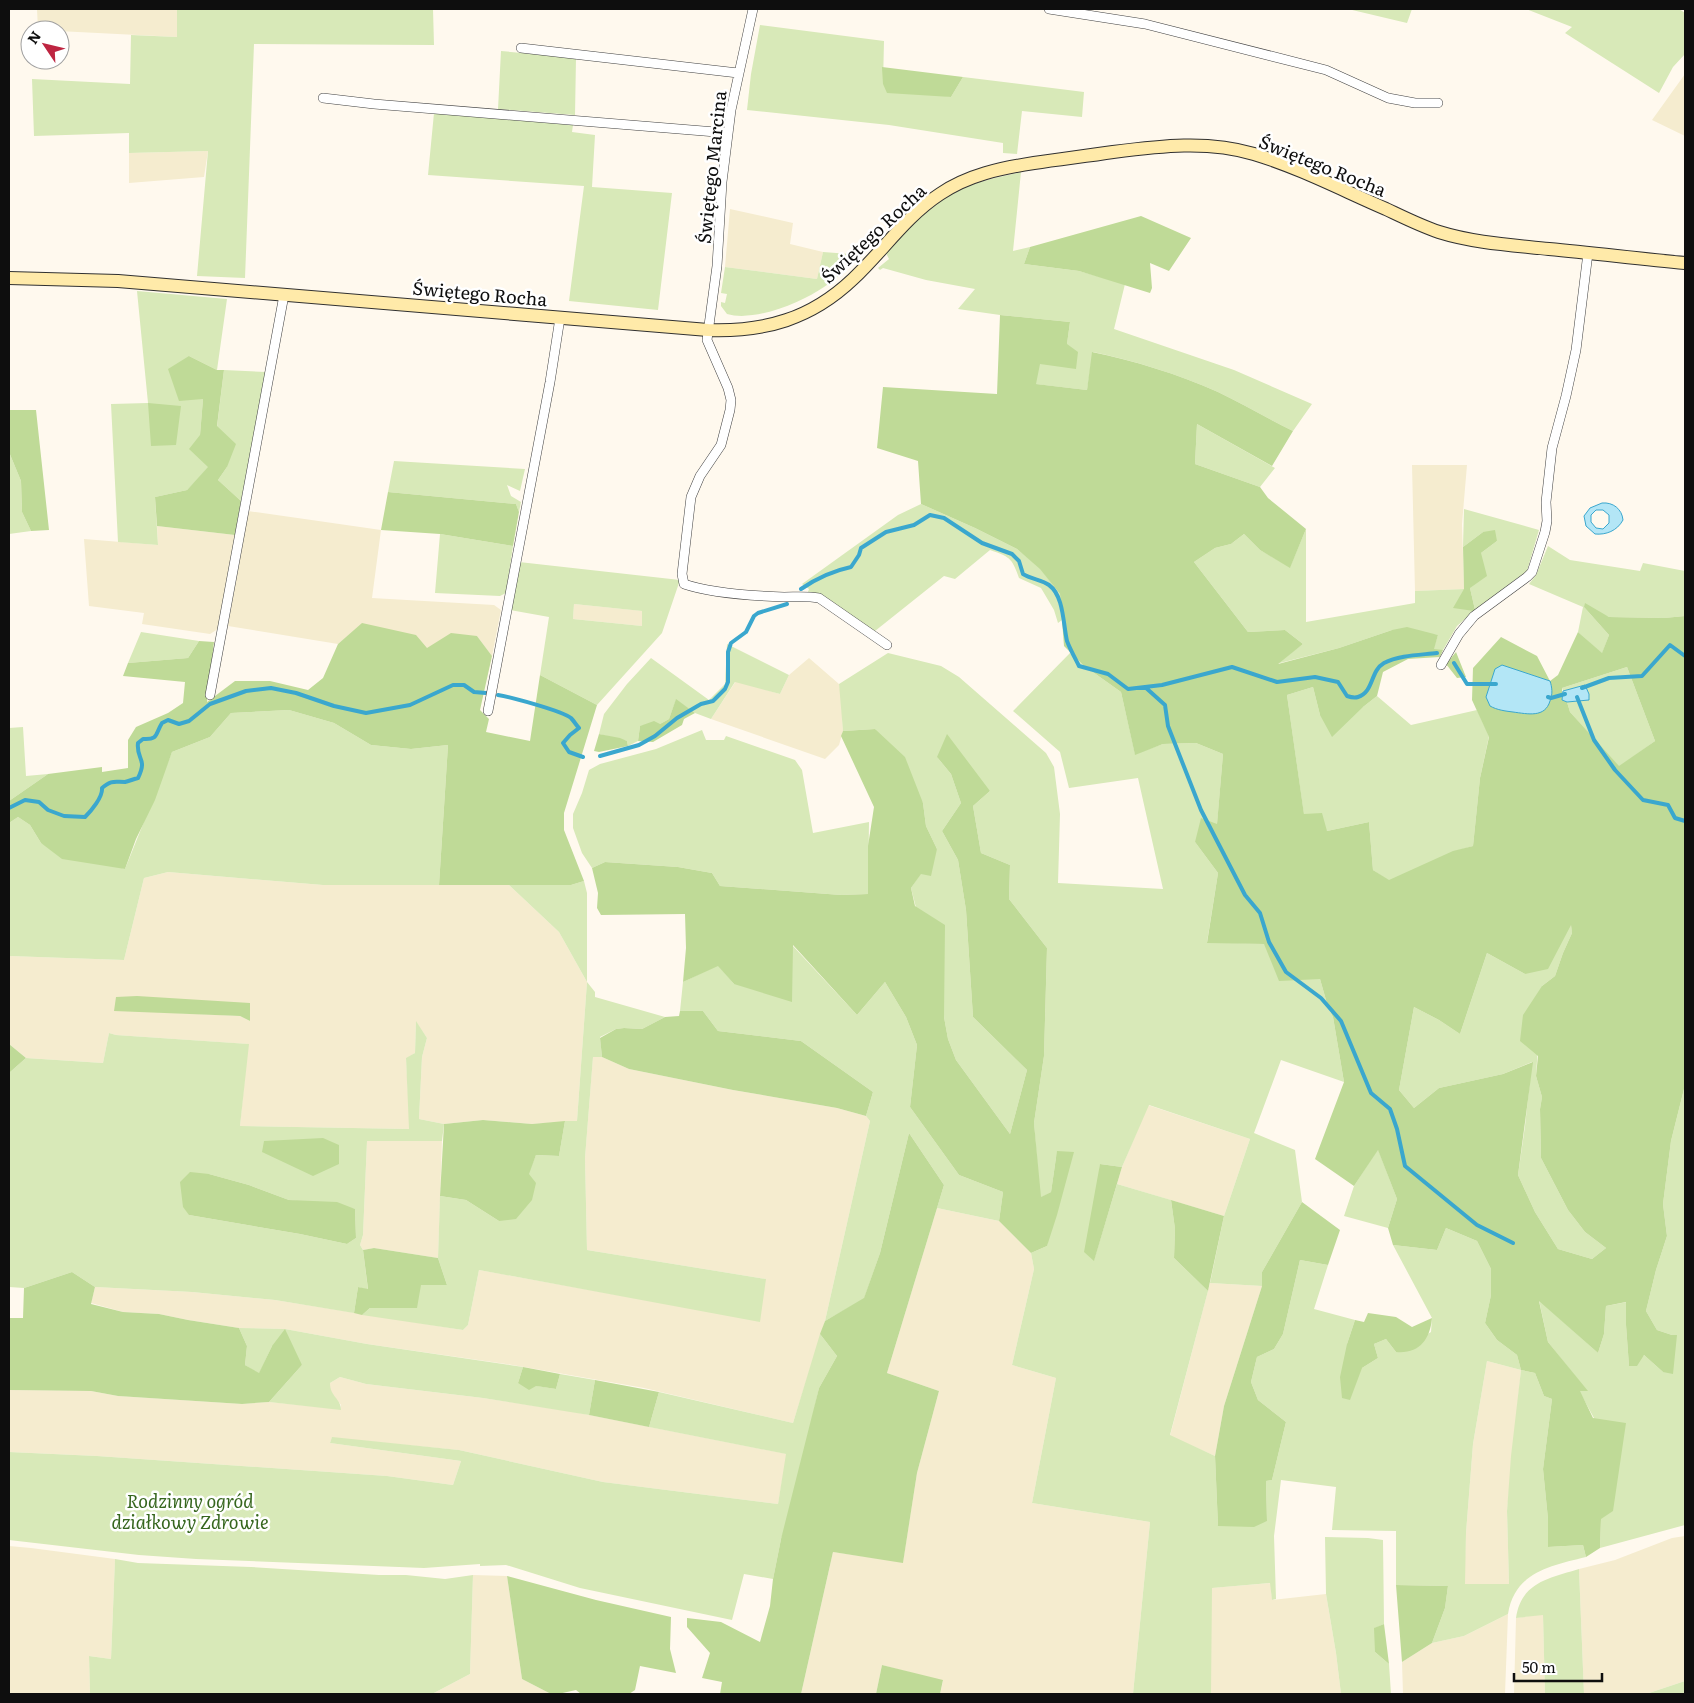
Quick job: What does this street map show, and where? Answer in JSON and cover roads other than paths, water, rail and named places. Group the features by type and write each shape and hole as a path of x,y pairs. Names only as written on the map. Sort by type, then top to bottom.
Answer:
{"street":[{"name":"Świętego Marcina","path":"753,9 738,73 728,133 722,182 717,266 707,340 728,388 731,400 730,410 721,444 700,476 691,497 682,574 684,584 704,589 764,596 806,596 819,598 887,645"},
{"path":"1049,9 1144,24 1326,70 1388,98 1415,103 1438,103"},
{"path":"521,48 738,73"},
{"path":"323,98 374,104 728,133"},
{"name":"Świętego Rocha","path":"9,278 118,281 734,331 795,318 838,292 854,278 896,232 925,204 957,184 999,169 1174,145 1212,146 1252,153 1293,168 1439,232 1464,238 1685,263"},
{"path":"1441,665 1459,634 1474,616 1527,577 1532,572 1535,564 1547,521 1546,502 1552,448 1576,350 1588,253"},
{"path":"210,695 284,295"},
{"path":"488,711 550,382 560,318"}],"water":[{"path":"1602,503 1613,505 1621,513 1623,520 1611,532 1595,534 1586,526 1584,516 1590,508","holes":["1596,510 1603,510 1609,515 1609,523 1603,529 1596,528 1591,522 1591,515"]},
{"path":"1502,665 1550,681 1552,696 1548,706 1535,714 1524,714 1490,706 1486,697 1495,669"},
{"path":"1585,685 1589,694 1589,700 1567,702 1562,700 1563,691"}],"waterway":[{"path":"801,589 825,575 851,567 861,548 886,532 914,525 930,515 944,518 982,543 1012,554 1019,561 1023,574 1049,585 1058,596 1067,641 1079,666 1108,674 1128,689 1162,685 1232,667 1277,682 1315,677 1338,682 1347,696 1357,697 1367,691 1376,671 1384,663 1403,657 1437,653"},
{"path":"600,756 639,745 655,736 677,718 701,704 713,701 725,689 728,682 728,652 731,643 746,632 754,616 758,613 787,604"},
{"path":"1582,688 1609,678 1642,676 1670,645 1685,656"},
{"path":"1454,663 1467,684 1496,684"},
{"path":"9,808 25,800 39,802 48,810 64,816 85,817 96,804 105,785 138,778 142,766 138,743 143,739 156,736 162,723 168,720 179,724 189,721 210,704 246,691 271,688 296,693 334,706 366,713 410,705 453,685 464,685 474,692 486,693"},
{"path":"1145,687 1165,705 1168,726 1201,810 1245,895 1260,913 1269,942 1286,972 1321,998 1341,1021 1371,1093 1390,1109 1397,1129 1405,1166 1477,1225 1513,1243"},
{"path":"1548,697 1551,698 1565,694"},
{"path":"498,695 547,708 571,718 579,728 563,743 569,752 583,757"},
{"path":"1577,697 1594,740 1615,770 1643,800 1668,805 1675,818 1685,821"}],"park label":[{"name":"Rodzinny ogród działkowy Zdrowie","path":"190,1510"}]}
